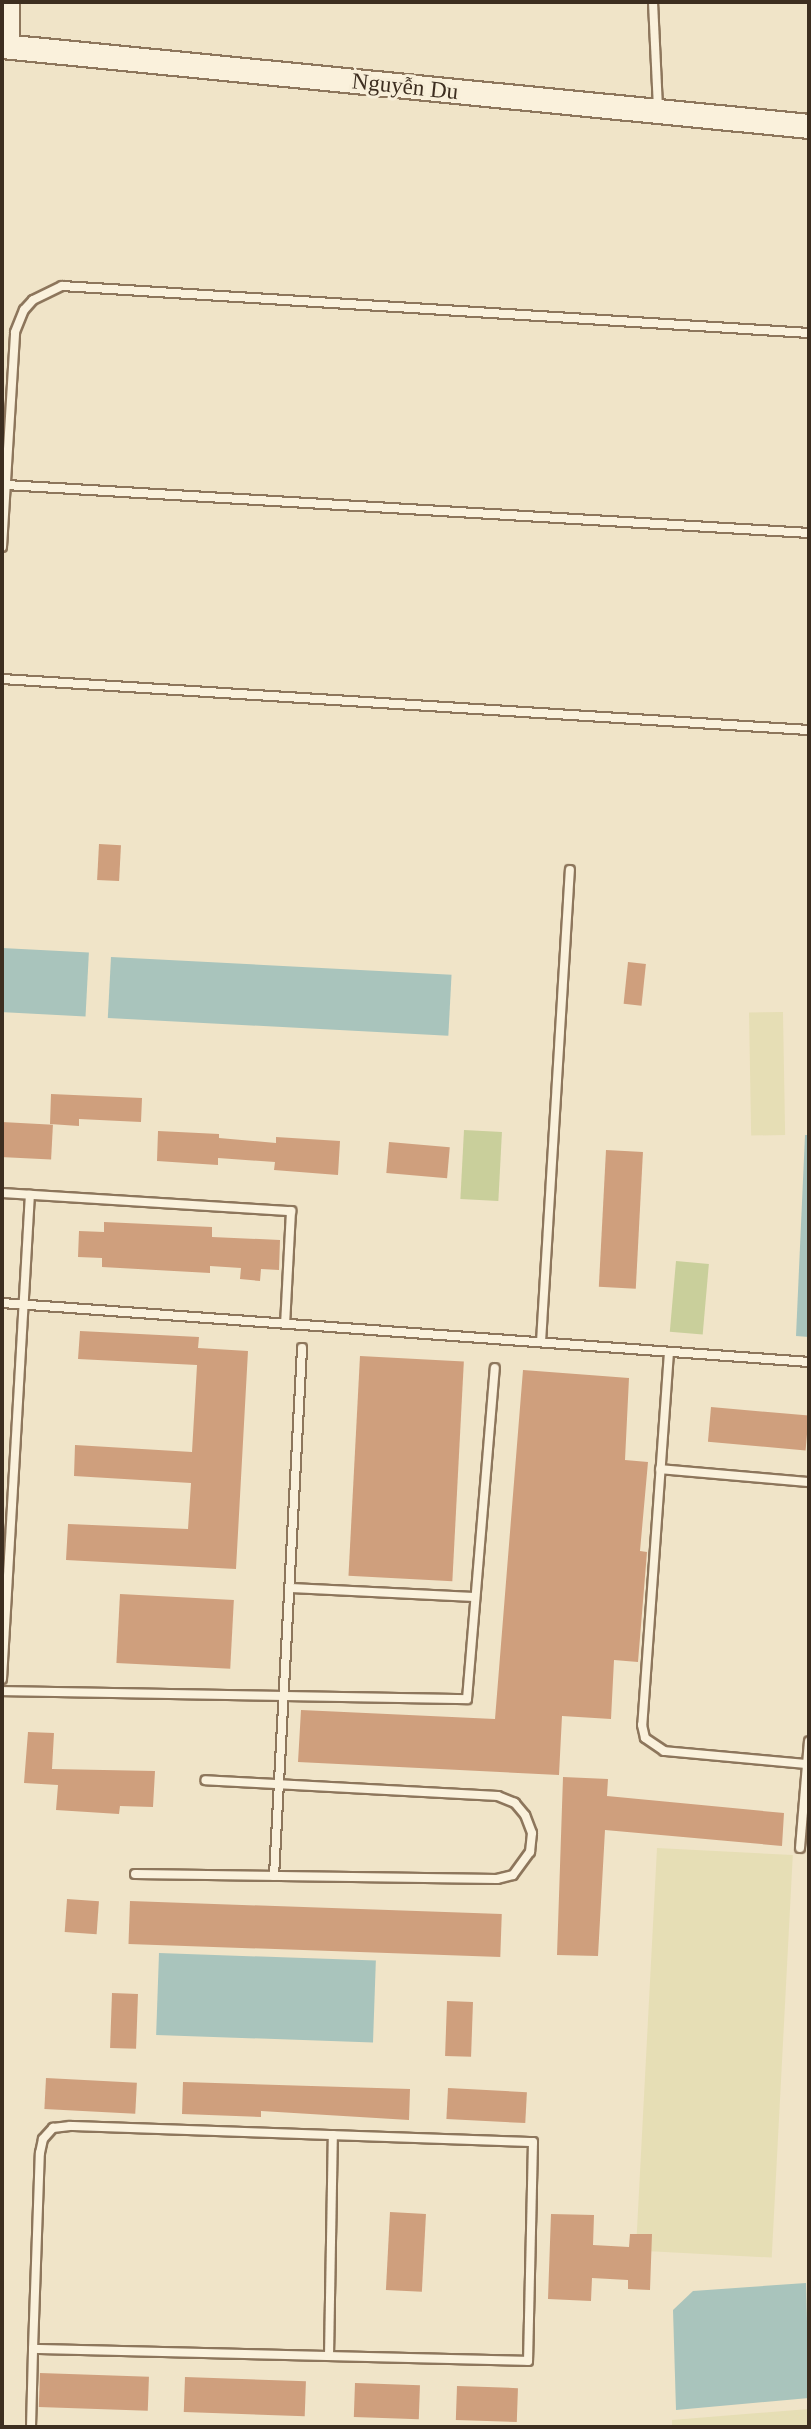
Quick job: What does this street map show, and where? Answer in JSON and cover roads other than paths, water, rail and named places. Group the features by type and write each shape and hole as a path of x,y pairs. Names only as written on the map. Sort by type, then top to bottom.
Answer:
{"main road":[{"name":"Nguyễn Du","path":"6,47 809,126"}],"street":[{"path":"6,47 10,2"}],"lane":[{"path":"653,2 658,113"},
{"path":"2,547 15,332 24,310 33,300 62,286 809,333"},
{"path":"6,485 809,533"},
{"path":"2,679 809,730"},
{"path":"541,1342 570,870"},
{"path":"2,1193 291,1211 285,1324"},
{"path":"2,1679 7,1519 30,1195"},
{"path":"2,1303 809,1362"},
{"path":"274,1876 302,1348"},
{"path":"669,1352 642,1725 645,1738 664,1751 807,1764"},
{"path":"2,1691 467,1699 495,1368"},
{"path":"660,1469 809,1482"},
{"path":"290,1588 475,1597"},
{"path":"800,1847 809,1741"},
{"path":"135,1874 497,1879 513,1875 521,1869 532,1843 530,1824 521,1808 498,1796 205,1780"},
{"path":"31,2427 33,2349 40,2153 47,2133 59,2127 70,2126 533,2142 527,2361 33,2349"},
{"path":"328,2356 333,2135"}],"water":[{"path":"2,948 89,953 86,1016 2,1012"},
{"path":"111,957 452,975 448,1036 108,1018"},
{"path":"805,1135 809,1135 809,1337 796,1336"},
{"path":"159,1953 376,1961 373,2043 156,2035"},
{"path":"806,2283 809,2398 676,2410 673,2310 693,2291"}]}
